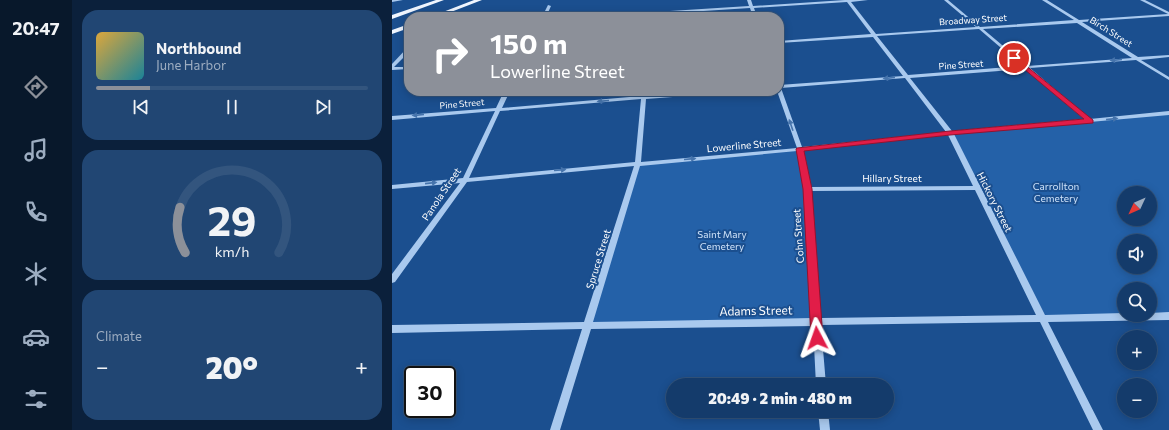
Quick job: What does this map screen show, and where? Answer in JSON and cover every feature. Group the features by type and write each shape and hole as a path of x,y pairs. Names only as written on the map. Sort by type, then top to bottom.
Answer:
{"main road":[{"path":"406,12 441,0"},
{"path":"444,12 469,0"},
{"path":"447,12 479,0"},
{"path":"392,17 404,13"},
{"path":"392,32 404,28"}],"street":[{"path":"392,1 401,0"},
{"path":"749,0 753,12"},
{"path":"687,12 866,0"},
{"path":"946,0 1090,121"},
{"name":"Birch Street","path":"1044,0 1169,79"},
{"path":"1142,0 1168,13"},
{"name":"Hickory Street","path":"848,1 950,133 1098,430"},
{"path":"546,12 548,6"},
{"name":"Broadway Street","path":"784,39 873,34 1168,13"},
{"name":"Broadway Street","path":"784,42 873,34"},
{"path":"393,66 404,54"},
{"name":"Pine Street","path":"784,88 1169,56"},
{"path":"393,66 404,65"},
{"path":"393,66 404,67"},
{"name":"Panola Street","path":"392,280 464,180 505,96"},
{"name":"Pine Street","path":"392,118 625,96"},
{"name":"Spruce Street","path":"555,430 638,163 644,96"},
{"name":"Cohn Street","path":"782,96 800,149 808,189 820,378"},
{"name":"Lowerline Street","path":"392,186 800,149 950,133 1169,113"},
{"name":"Hillary Street","path":"808,189 977,188"},
{"name":"Adams Street","path":"392,328 1169,316"},
{"path":"824,418 825,430"}],"green space":[{"name":"Carrollton Cemetery","path":"1169,113 1169,317 1157,317 1157,282 1117,282 1117,317 1043,318 950,133"},
{"name":"Saint Mary Cemetery","path":"800,149 816,322 588,325 638,163"}],"route":[{"path":"817,338 808,189 800,149 950,133 1090,121 1014,58"}]}
